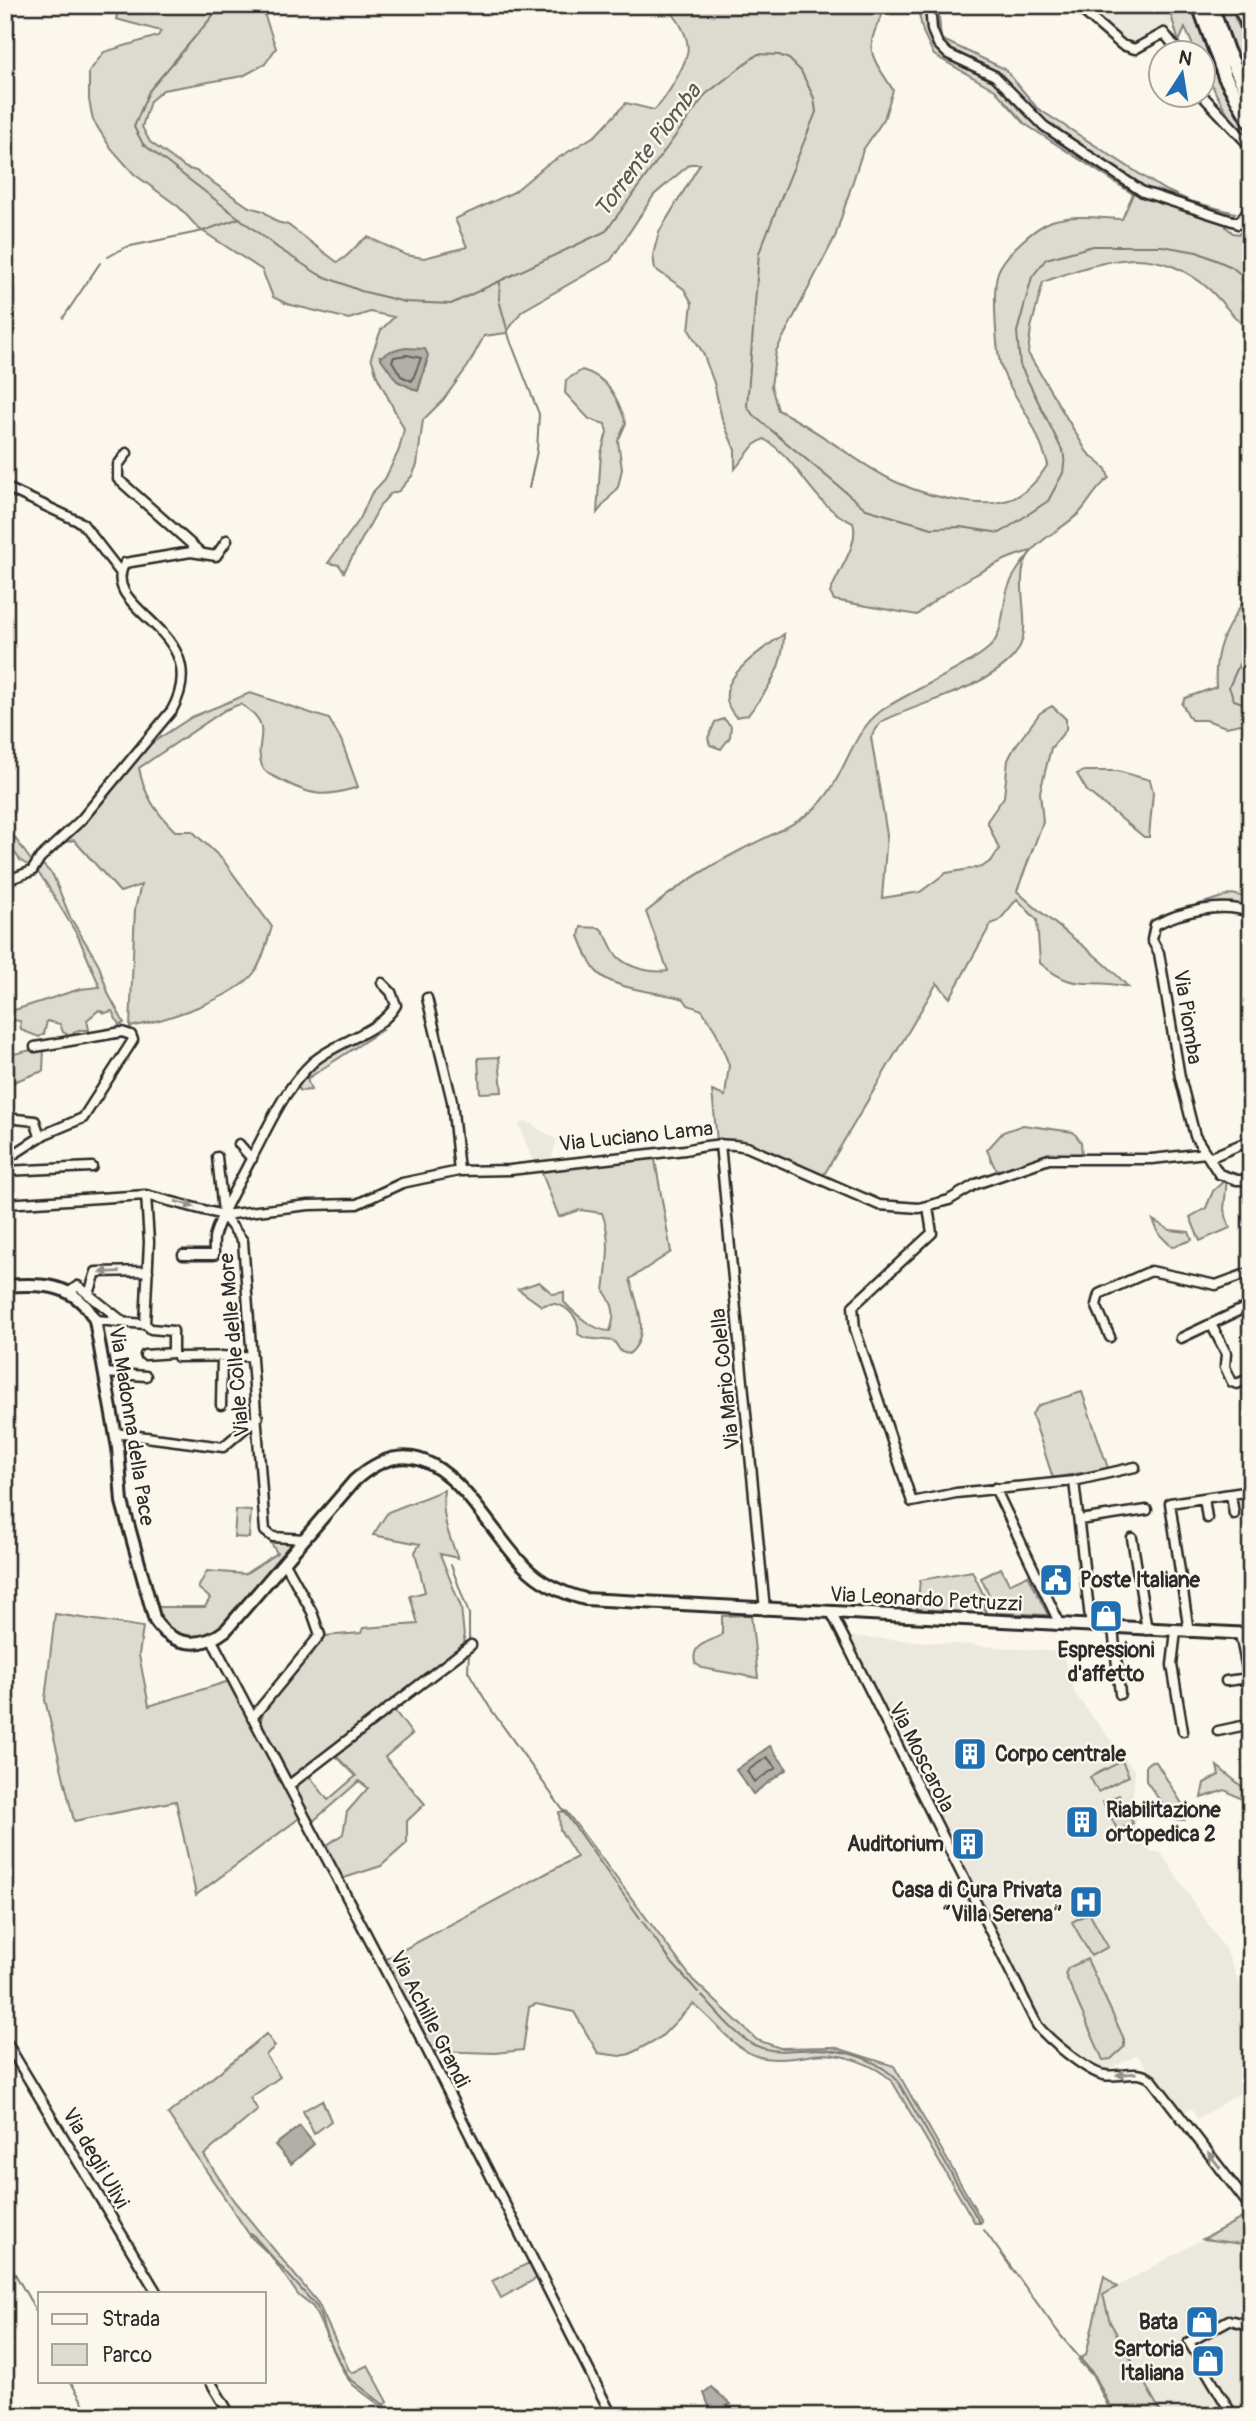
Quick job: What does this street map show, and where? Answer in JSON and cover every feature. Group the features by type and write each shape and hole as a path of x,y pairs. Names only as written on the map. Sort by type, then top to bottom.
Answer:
{"highway":[{"path":"1199,5 1225,76 1251,123"},
{"path":"1212,5 1227,51 1251,100"}],"main road":[{"path":"5,1286 41,1284 69,1292"},
{"name":"Via Madonna della Pace","path":"69,1292 84,1304 95,1320 116,1433 124,1511 155,1621 165,1633 181,1642 195,1644 212,1640"},
{"name":"Via Leonardo Petruzzi","path":"305,1539 365,1472 390,1460 423,1461 443,1470 458,1483 517,1558 549,1586 577,1597 683,1606 1246,1634"},
{"path":"212,1640 226,1630 305,1539"}],"street":[{"path":"930,5 932,30 938,44 948,54 995,76 1044,126 1143,192 1251,227"},
{"path":"1076,5 1122,45 1135,48 1148,41"},
{"path":"1236,5 1243,18 1251,47"},
{"path":"1214,108 1251,147"},
{"path":"1238,223 1251,206"},
{"path":"127,453 118,465 118,479 200,552"},
{"path":"5,487 82,523 120,572 133,603 182,661 184,678 180,696 172,710 81,820 40,859 32,871 5,881"},
{"path":"120,572 125,563 135,559 200,552 216,556 227,540"},
{"name":"Via Piomba","path":"1251,913 1227,908 1168,918 1155,925 1152,940 1162,965 1168,1016 1195,1136 1219,1174 1237,1180 1251,1180"},
{"path":"183,1255 214,1255 214,1236 223,1215 284,1097 313,1062 355,1035 380,1024 391,1014 396,1005 391,992 382,983"},
{"path":"427,998 453,1101 459,1171"},
{"path":"5,1160 40,1136 83,1118 133,1040 131,1035 122,1032 35,1047"},
{"path":"16,1119 35,1121 40,1136"},
{"name":"Via Luciano Lama","path":"223,1215 309,1205 357,1204 402,1182 459,1171 510,1170 731,1143 762,1153 790,1168 879,1205 928,1207 949,1200 976,1184 1049,1159 1208,1156 1251,1140"},
{"path":"239,1144 252,1159"},
{"name":"Via Mario Colella","path":"720,1144 765,1610"},
{"path":"217,1157 223,1215"},
{"path":"5,1171 92,1167"},
{"path":"5,1205 146,1195 223,1215"},
{"path":"145,1324 148,1271 146,1195"},
{"path":"928,1207 932,1233 853,1306 855,1329 912,1502 995,1488 1074,1481 1135,1467"},
{"name":"Viale Colle delle More","path":"223,1215 243,1241 265,1531 273,1537 305,1539"},
{"path":"89,1294 96,1272 148,1271"},
{"path":"1110,1337 1096,1302 1099,1294 1109,1289 1151,1271 1216,1286 1251,1272"},
{"path":"69,1292 75,1285 124,1321"},
{"path":"1181,1338 1251,1305"},
{"path":"95,1320 124,1321 145,1324 151,1329 173,1331 175,1349 169,1355 145,1355"},
{"path":"1211,1324 1226,1353 1224,1367 1232,1382 1237,1384 1251,1377"},
{"path":"221,1405 222,1356"},
{"path":"178,1357 252,1356"},
{"path":"104,1373 146,1376"},
{"path":"116,1433 223,1447 258,1418"},
{"path":"1074,1481 1091,1627"},
{"path":"995,1488 1048,1598 1057,1625"},
{"path":"1189,1632 1170,1503 1251,1491"},
{"path":"1231,1494 1234,1514"},
{"path":"1204,1498 1207,1518"},
{"path":"1079,1520 1147,1510"},
{"path":"1132,1538 1147,1630"},
{"path":"252,1718 320,1635 312,1612 285,1563"},
{"name":"Via Moscarola","path":"832,1614 1037,2025 1046,2038 1099,2074 1140,2073 1152,2080 1251,2208"},
{"path":"1113,1628 1120,1694"},
{"path":"1176,1631 1172,1665 1183,1731"},
{"path":"1246,1634 1251,1689"},
{"name":"Via Achille Grandi","path":"212,1640 612,2416"},
{"path":"288,1786 471,1645"},
{"path":"1226,1681 1249,1678"},
{"path":"1218,1731 1251,1724"},
{"name":"Via degli Ulivi","path":"5,2040 156,2292"},
{"path":"1229,2414 1189,2342 1232,2321 1248,2325"},
{"path":"211,2382 231,2416"}],"shaded area":[{"path":"1068,5 1168,5 1172,23 1164,37 1148,38 1148,48 1135,57 1105,41"},
{"path":"526,1121 557,1140 551,1159 534,1164 519,1125"},
{"name":"Casa di Cura Privata “Villa Serena”","path":"846,1636 1062,1652 1075,1694 1135,1771 1133,1794 1140,1811 1134,1825 1150,1851 1161,1853 1226,1951 1243,1992 1248,1990 1251,1994 1251,2081 1242,2092 1197,2119 1192,2108 1182,2114 1137,2055 1105,2071 1093,2069 1040,2030"},
{"path":"1203,2239 1251,2245 1251,2416 1163,2416 1110,2322 1102,2295"}],"green space":[{"path":"119,5 261,5 276,48 265,64 243,76 163,90 150,101 142,127 150,142 186,168 196,171 249,207 263,211 277,222 288,225 337,262 368,237 406,255 424,258 467,247 455,219 514,192 545,166 596,135 626,103 654,110 678,76 687,54 687,41 678,21 665,7 636,9 621,5 831,5 882,15 872,38 872,54 893,90 884,119 863,150 835,237 776,351 771,386 778,410 888,478 911,489 938,497 982,503 1015,498 1032,485 1048,464 1033,427 1000,363 995,303 998,272 1014,250 1045,224 1069,218 1122,219 1133,194 1025,124 995,90 934,55 923,32 917,5 928,5 936,45 994,78 1028,115 1142,194 1228,222 1226,227 1233,233 1239,234 1245,228 1251,229 1251,332 1209,289 1189,274 1149,260 1108,262 1043,282 1031,328 1028,353 1087,452 1106,469 1109,478 1075,517 1032,551 1004,560 972,577 917,615 834,600 830,593 851,549 853,523 826,505 788,459 764,439 754,445 735,469 735,450 722,419 714,383 703,353 689,330 692,303 684,289 655,269 653,255 659,232 700,164 690,164 654,195 611,260 522,311 506,333 484,336 468,366 443,400 423,420 417,465 412,476 399,491 390,494 381,504 344,572 339,565 328,563 360,519 371,494 385,479 399,450 404,429 377,376 371,357 381,330 394,317 370,312 349,319 287,304 273,297 262,270 198,228 179,207 134,174 110,147 93,120 89,100 89,72 104,52 158,36 161,31 116,19","holes":["380,356 427,362 418,391 397,381"]},
{"path":"934,5 938,5 941,39 1005,69 1037,108 1163,189 1190,201 1235,213 1230,217 1145,188 1046,122 998,73 951,50 941,41"},
{"path":"1168,5 1192,5 1204,38 1190,38 1185,28 1181,38 1178,38"},
{"path":"1217,5 1228,5 1238,25 1248,54 1251,88 1227,36"},
{"path":"1218,75 1251,134 1251,143 1236,124 1220,102"},
{"path":"582,370 599,378 611,390 626,423 618,441 622,469 618,487 597,513 601,454 607,432 605,424 589,419 565,393 566,380"},
{"path":"1031,552 1023,569 1023,637 1013,657 986,678 881,722 871,737 887,835 882,898 920,892 946,873 982,867 992,860 999,849 987,821 1004,797 1008,760 1040,713 1052,706 1066,719 1066,730 1051,748 1040,792 1043,822 1017,891 1128,987 1073,982 1052,973 1040,963 1037,920 1017,899 999,921 991,924 950,998 937,983 822,1178 717,1141 712,1091 725,1096 729,1065 716,1032 702,1010 688,1005 684,999 625,986 603,977 588,959 579,936 581,927 600,928 615,954 629,965 649,971 668,971 646,912 702,871 813,810 832,787 853,746 870,721 892,704 987,650 999,631 1009,585 1018,569"},
{"path":"1251,589 1251,722 1226,727 1206,720 1191,720 1182,704 1185,698 1216,687 1220,646 1229,624"},
{"path":"784,634 778,668 768,687 748,715 736,717 728,705 727,693 731,681 750,659"},
{"path":"250,693 329,719 341,740 358,787 336,793 318,794 300,789 267,773 260,757 261,726 258,719 240,704 225,710 139,768 148,795 162,817 175,831 192,831 223,860 272,927 260,963 244,983 231,992 196,1007 130,1027 135,909 141,885 120,892 74,840 59,844 141,750 192,717"},
{"path":"724,719 731,726 730,737 721,749 710,745 708,738 715,722"},
{"path":"5,736 7,827 30,859 43,865 53,875 70,917 98,963 109,995 124,1023 119,1025 112,1011 105,1013 99,1010 87,1020 89,1030 78,1030 70,1036 63,1032 60,1024 47,1021 44,1034 39,1037 21,1030 20,1021 7,1019 5,1022 5,1013 80,989 100,987 79,938 46,883 36,870 21,861 5,840"},
{"path":"1084,771 1118,771 1150,780 1153,792 1149,837 1144,837 1087,791 1077,774"},
{"path":"1251,863 1251,911 1222,905 1174,912 1232,894 1250,898"},
{"path":"375,1030 382,1030 307,1079 311,1090 300,1091 296,1084 314,1062"},
{"path":"44,1047 43,1071 5,1085 5,1056"},
{"path":"499,1057 502,1092 480,1093 478,1058"},
{"path":"1023,1125 1073,1132 1081,1142 1082,1156 1000,1172 994,1166 987,1150 1003,1132"},
{"path":"654,1154 671,1252 630,1279 641,1328 640,1338 629,1354 621,1352 614,1341 585,1338 578,1334 576,1321 568,1310 555,1304 542,1306 518,1289 539,1282 553,1294 564,1292 564,1302 579,1316 591,1325 610,1331 613,1315 612,1305 604,1291 608,1242 602,1213 580,1210 559,1217 540,1168"},
{"path":"1227,1178 1224,1210 1230,1228 1200,1241 1190,1217 1206,1208 1213,1191"},
{"path":"1153,1220 1170,1230 1189,1232 1192,1240 1172,1247 1159,1234"},
{"path":"1082,1392 1108,1468 1053,1478 1032,1414 1039,1405"},
{"path":"444,1490 446,1525 458,1558 440,1554 461,1607 465,1646 389,1703 412,1734 385,1757 425,1804 407,1821 407,1843 381,1866 341,1879 324,1847 343,1834 347,1812 368,1788 359,1781 311,1823 301,1817 196,1895 176,1801 74,1821 45,1700 55,1614 143,1627 139,1655 149,1706 236,1679 260,1724 265,1705 324,1636 361,1633 363,1628 418,1624 410,1596 425,1592 415,1552 420,1544 373,1535 388,1512","holes":["334,1754 356,1776 328,1800 308,1774"]},
{"path":"236,1510 251,1511 249,1538 234,1537"},
{"path":"292,1539 294,1542 256,1592 235,1617 215,1633 196,1639 187,1638 171,1631 159,1616 155,1607 205,1607 210,1598 198,1588 207,1571 245,1574 277,1553 269,1540"},
{"path":"1001,1568 1009,1584 1028,1575 1048,1615 997,1613 981,1578"},
{"path":"972,1571 985,1598 982,1600 987,1615 917,1611 920,1580"},
{"path":"751,1615 758,1678 702,1668 695,1663 694,1656 698,1647 722,1635 722,1616"},
{"path":"1122,1761 1129,1776 1098,1792 1090,1777"},
{"path":"1151,1761 1156,1762 1186,1810 1185,1820 1173,1819 1146,1781 1146,1765"},
{"path":"1217,1766 1251,1794 1251,1804 1225,1790 1201,1798 1204,1783 1219,1775"},
{"path":"1119,1795 1133,1823 1118,1831 1103,1802"},
{"path":"566,1811 693,1980 757,2040 780,2048 834,2047 894,2066 982,2221 975,2223 892,2081 885,2075 856,2060 833,2055 779,2059 751,2054 733,2042 693,2004 661,2037 630,2054 620,2056 598,2053 574,2012 536,2004 529,2007 523,2050 495,2053 431,2051 384,1960 577,1857 560,1830 559,1812"},
{"path":"1089,1913 1108,1947 1091,1956 1072,1922"},
{"path":"1087,1959 1124,2039 1124,2047 1111,2059 1103,2060 1065,1974 1068,1968"},
{"path":"266,2034 275,2046 266,2055 280,2077 250,2098 258,2110 204,2155 234,2201 318,2303 349,2370 352,2373 368,2365 388,2402 381,2406 353,2385 345,2375 313,2307 299,2296 271,2256 251,2237 168,2114"},
{"path":"322,2100 331,2121 314,2134 303,2111"},
{"path":"1249,2214 1251,2245 1203,2239 1246,2216"},
{"path":"529,2263 537,2278 501,2298 492,2281"},
{"path":"1104,2276 1117,2287 1103,2295 1110,2322 1163,2416 1113,2416 1093,2376 1078,2360 1086,2355"}],"water":[{"path":"406,348 425,349 428,355 418,391 397,381 380,357"},
{"path":"770,1746 787,1769 753,1794 736,1770"},
{"path":"300,2126 314,2144 291,2164 275,2145"},
{"path":"711,2387 731,2404 716,2412 710,2409 704,2393"}],"waterway":[{"name":"Torrente Piomba","path":"222,5 149,91 134,127 143,144 278,248 318,274 361,291 405,302 451,304 606,231 706,94 758,54 779,55 789,59 801,71 814,98 816,112 759,253 747,406 753,415 866,509 932,528 961,527 1000,533 1048,501 1063,473 1065,456 1020,365 1017,332 1032,277 1046,259 1093,246 1162,246 1197,252 1232,267 1251,283"},
{"path":"108,257 126,247 203,231 240,218"},
{"path":"63,318 100,263"},
{"path":"500,282 499,300 510,340 539,414 537,451 529,488"},
{"name":"Torrente Piomba","path":"1251,638 1229,687 1234,700 1251,706"},
{"path":"451,1565 469,1614 469,1641"},
{"path":"469,1652 468,1671 490,1708 640,1918"},
{"path":"642,1921 673,1964 698,1992"},
{"path":"702,1996 733,2029 754,2045 782,2051 838,2051 866,2059 883,2068 897,2080 980,2223"},
{"path":"984,2230 1061,2336 1095,2376 1115,2416"},
{"path":"251,2233 317,2307 331,2345 348,2377 384,2405"},
{"path":"5,2256 38,2314"},
{"path":"71,2382 91,2416"},
{"path":"390,2410 394,2416"}],"place":[{"name":"Poste Italiane","path":"1056,1580"},
{"name":"Espressioni d'affetto","path":"1106,1616"},
{"name":"Corpo centrale","path":"970,1754"},
{"name":"Riabilitazione ortopedica 2","path":"1082,1822"},
{"name":"Auditorium","path":"968,1844"},
{"name":"Casa di Cura Privata “Villa Serena”","path":"1086,1902"},
{"name":"Bata","path":"1202,2322"},
{"name":"Sartoria Italiana","path":"1208,2361"}]}
